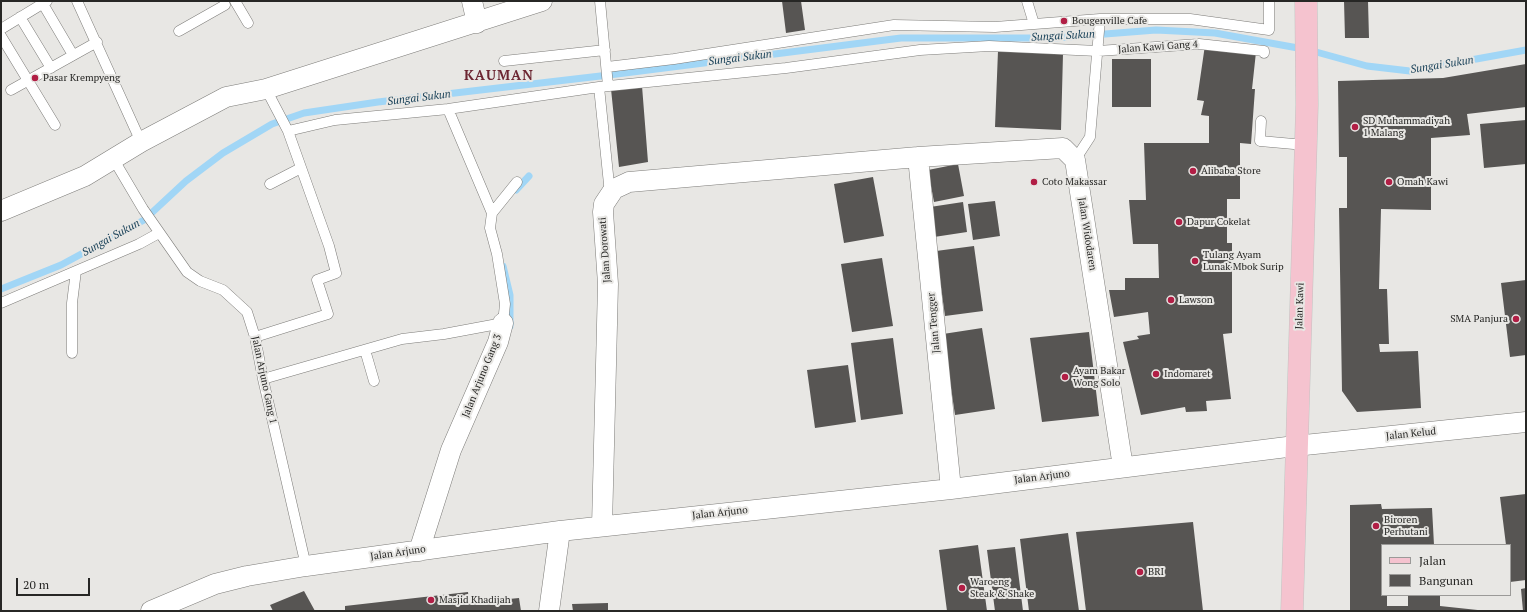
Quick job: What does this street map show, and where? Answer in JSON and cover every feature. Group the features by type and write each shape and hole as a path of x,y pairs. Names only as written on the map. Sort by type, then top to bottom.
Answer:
{"main road":[{"name":"Jalan Kawi","path":"1292,611 1295,446 1307,105 1306,1"}],"street":[{"path":"472,1 477,23"},
{"path":"1,211 85,176 114,160 141,142 226,97 266,88 477,23 542,1"},
{"path":"610,194 617,187 629,182 918,157 1063,148 1075,160"},
{"name":"Jalan Tengger","path":"918,157 951,489"},
{"name":"Jalan Widodaren","path":"1075,160 1123,467"},
{"name":"Jalan Dorowati","path":"602,526 608,343 608,284 603,212 604,204 610,194"},
{"name":"Jalan Arjuno Gang 3","path":"419,551 451,450 498,342 503,323"},
{"name":"Jalan Kelud","path":"1295,446 1526,422"},
{"name":"Jalan Arjuno","path":"151,611 215,584 247,576 306,566 560,531 951,489 1295,446"},
{"path":"549,611 560,531"}],"lane":[{"path":"77,1 97,42 141,142"},
{"path":"600,1 607,67 603,86 610,194"},
{"path":"1027,1 1034,24"},
{"path":"607,67 674,59 894,25 995,27 1100,19 1190,19 1269,30 1270,1"},
{"path":"1,29 45,2 73,55"},
{"path":"179,31 229,2 248,23"},
{"path":"20,17 50,68"},
{"path":"1075,160 1090,137 1100,19"},
{"path":"1,36 55,125"},
{"path":"11,90 97,42"},
{"name":"Jalan Kawi Gang 4","path":"288,131 335,120 448,108 603,86 786,68 920,50 989,46 1098,51 1200,44 1264,51 1264,53"},
{"path":"504,61 605,50"},
{"path":"255,337 328,314 317,280 336,273 329,246 288,131 266,88"},
{"path":"448,108 492,213 517,182"},
{"path":"1261,121 1260,141 1305,145"},
{"name":"Jalan Arjuno Gang 1","path":"114,160 143,209 187,272 200,281 223,290 247,312 255,337 263,379 306,566"},
{"path":"270,184 301,168"},
{"name":"Jalan Arjuno Gang 3","path":"492,213 490,228 497,254 505,304 503,323"},
{"path":"1,303 139,244 159,233"},
{"path":"72,352 72,303 76,271"},
{"path":"263,379 402,339 444,334 503,323"},
{"path":"365,350 374,381"}],"building":[{"path":"782,1 801,1 805,30 786,33"},
{"path":"1344,1 1368,1 1369,38 1345,38"},
{"path":"1205,45 1256,52 1252,89 1255,89 1251,144 1240,143 1240,199 1227,199 1227,243 1232,243 1232,333 1223,334 1231,399 1206,401 1207,411 1186,412 1185,407 1141,415 1123,342 1139,339 1137,336 1150,334 1148,312 1114,317 1109,290 1125,290 1125,278 1159,278 1158,244 1133,244 1129,200 1146,200 1144,143 1209,143 1209,116 1201,115 1204,101 1197,100"},
{"path":"998,51 1063,54 1061,130 995,127"},
{"path":"1112,59 1151,59 1151,107 1112,107"},
{"path":"1526,64 1526,107 1467,114 1470,135 1431,138 1431,210 1381,209 1379,289 1387,289 1389,344 1379,344 1380,352 1418,351 1421,408 1357,412 1342,391 1339,208 1347,208 1347,157 1339,157 1338,81 1443,78"},
{"path":"642,86 648,162 619,167 611,89"},
{"path":"1526,120 1526,164 1484,168 1480,124"},
{"path":"958,164 964,196 934,202 928,170"},
{"path":"873,177 884,236 844,243 834,184"},
{"path":"995,201 1000,236 973,240 968,204"},
{"path":"963,202 967,232 934,237 930,207"},
{"path":"974,246 983,311 945,316 936,251"},
{"path":"882,258 893,326 852,332 841,264"},
{"name":"SMA Panjura","path":"1526,280 1526,355 1510,357 1501,283"},
{"path":"982,328 995,409 955,415 943,334"},
{"name":"Ayam Bakar Wong Solo","path":"1089,332 1099,416 1042,422 1030,338"},
{"path":"893,338 903,414 861,420 851,343"},
{"path":"848,365 856,422 815,428 807,370"},
{"path":"1526,494 1526,580 1511,582 1511,544 1506,544 1500,497"},
{"path":"1381,504 1382,509 1432,508 1434,544 1381,544 1381,596 1387,596 1387,606 1408,606 1408,596 1440,596 1440,606 1487,611 1350,611 1350,505"},
{"name":"BRI","path":"1193,522 1203,611 1086,611 1076,532"},
{"path":"1068,533 1079,611 1029,611 1020,539"},
{"path":"978,545 987,611 947,611 939,550"},
{"path":"1015,547 1023,611 995,611 987,550"},
{"path":"1526,588 1526,611 1523,611 1521,589"},
{"path":"304,591 315,611 273,611 270,605"},
{"name":"Masjid Khadijah","path":"468,592 469,603 519,598 521,611 345,611 345,606"},
{"path":"608,603 608,611 573,611 572,604"}],"waterway":[{"name":"Sungai Sukun","path":"1,289 61,265 144,220 186,181 223,153 272,124 304,113 378,102 609,75 901,38 1054,38 1156,30 1215,33 1309,50 1367,66 1410,71 1526,50"},
{"path":"516,190 529,176"},
{"path":"503,266 510,295 510,326"}],"place":[{"name":"Bougenville Cafe","path":"1064,21"},
{"name":"Pasar Krempyeng","path":"35,78"},
{"name":"SD Muhammadiyah 1 Malang","path":"1355,127"},
{"name":"Alibaba Store","path":"1193,171"},
{"name":"Coto Makassar","path":"1034,182"},
{"name":"Omah Kawi","path":"1389,182"},
{"name":"Dapur Cokelat","path":"1179,222"},
{"name":"Tulang Ayam Lunak Mbok Surip","path":"1195,261"},
{"name":"Lawson","path":"1171,300"},
{"name":"SMA Panjura","path":"1516,319"},
{"name":"Indomaret","path":"1156,374"},
{"name":"Ayam Bakar Wong Solo","path":"1065,377"},
{"name":"Biroren Perhutani","path":"1376,526"},
{"name":"BRI","path":"1140,572"},
{"name":"Waroeng Steak & Shake","path":"962,588"},
{"name":"Masjid Khadijah","path":"431,600"}],"district":[{"name":"KAUMAN","path":"499,76"}]}
